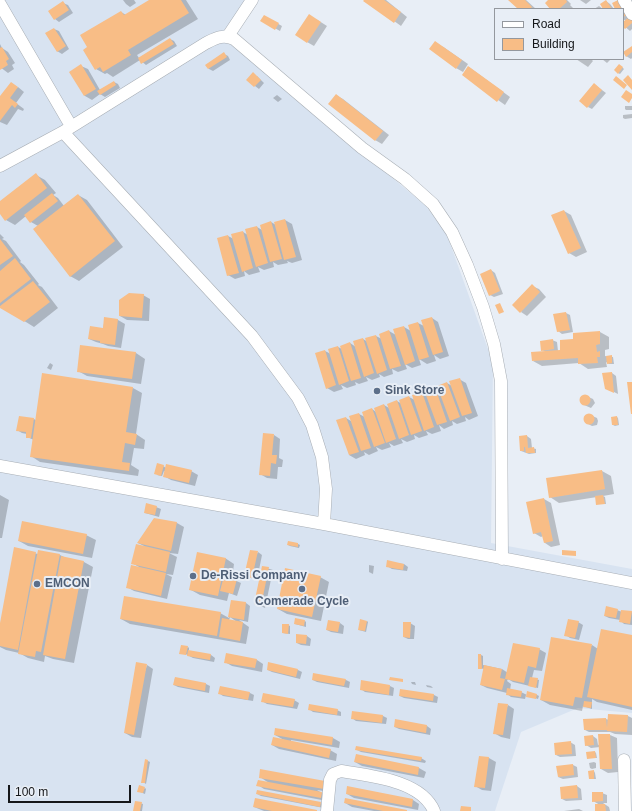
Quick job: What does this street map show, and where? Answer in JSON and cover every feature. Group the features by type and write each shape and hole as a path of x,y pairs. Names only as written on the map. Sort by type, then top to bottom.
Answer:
{"street":[{"path":"228,36 252,0"},
{"path":"624,0 632,14"},
{"path":"0,4 67,129 134,208 252,336 298,398 312,425 322,457 326,489 324,524"},
{"path":"0,166 67,129 206,43 220,36 228,36 234,39 362,148 405,179 432,204 452,232 467,264 483,307 494,344 501,381 502,558"},
{"path":"0,466 324,524 632,583"},
{"path":"624,760 625,811"},
{"path":"327,811 332,774 341,771 406,785 421,794 428,801 434,811"}],"shaded area":[{"path":"0,0 247,0 221,35 426,206 447,235 493,363 491,543 632,569 632,713 578,708 521,732 495,811 0,811"}],"building":[{"path":"149,0 181,0 189,13 128,50 131,55 103,72 100,67 95,70 83,50 87,47 80,35 121,11 124,15"},
{"path":"384,0 401,12 394,23 363,1"},
{"path":"508,0 525,0 532,7 531,8 517,8"},
{"path":"548,0 566,0 567,2 560,8 549,8 545,3"},
{"path":"606,0 611,8 602,8 600,4"},
{"path":"618,0 629,14 624,16 624,8 614,8 612,3"},
{"path":"63,1 69,10 54,20 48,11"},
{"path":"309,14 321,22 307,43 295,35"},
{"path":"264,15 279,23 275,30 260,21"},
{"path":"630,16 632,19 632,23 625,29 624,21"},
{"path":"54,28 66,46 57,52 45,33"},
{"path":"170,38 174,44 141,64 138,58"},
{"path":"435,41 462,60 456,69 429,49"},
{"path":"632,46 632,52 626,57 624,51"},
{"path":"2,47 9,59 6,61 8,65 0,70 0,48"},
{"path":"224,52 227,57 208,69 205,65"},
{"path":"81,64 96,89 84,96 69,72"},
{"path":"619,64 623,67 618,74 614,70"},
{"path":"468,66 504,92 497,102 462,75"},
{"path":"253,72 261,80 254,87 246,80"},
{"path":"628,75 632,80 632,90 623,80"},
{"path":"616,76 627,85 624,89 613,80"},
{"path":"114,81 116,85 100,95 97,91"},
{"path":"11,82 18,87 10,98 18,104 15,108 12,105 0,121 0,96"},
{"path":"594,83 602,90 587,108 579,101"},
{"path":"626,90 632,94 632,98 629,103 621,97"},
{"path":"336,94 383,131 375,141 328,104"},
{"path":"36,173 47,188 5,221 0,214 0,201"},
{"path":"52,193 58,201 30,223 24,215"},
{"path":"78,194 115,241 70,277 33,229"},
{"path":"564,210 581,248 568,254 551,215"},
{"path":"285,219 296,257 284,260 274,222"},
{"path":"271,221 282,259 270,262 260,225"},
{"path":"257,226 268,263 256,267 245,229"},
{"path":"243,231 253,268 242,272 231,234"},
{"path":"228,235 239,273 227,276 217,238"},
{"path":"0,239 13,256 0,265"},
{"path":"15,258 31,279 0,303 0,271"},
{"path":"491,269 500,291 489,296 480,274"},
{"path":"33,281 50,302 24,322 0,308 0,306"},
{"path":"532,284 540,292 520,313 512,305"},
{"path":"129,293 144,294 142,318 119,316 119,300"},
{"path":"500,303 504,312 499,314 495,305"},
{"path":"566,312 570,330 557,332 553,314"},
{"path":"104,317 118,319 115,345 100,343 100,341 88,339 90,326 103,328"},
{"path":"432,317 443,352 433,355 421,320"},
{"path":"418,322 429,357 419,360 408,325"},
{"path":"404,326 415,361 405,365 393,329"},
{"path":"389,330 401,366 390,369 379,334"},
{"path":"600,331 600,344 596,345 597,352 600,351 600,357 597,357 598,363 578,364 578,358 532,361 531,352 560,350 560,340 573,339 573,333"},
{"path":"376,335 387,370 377,374 365,338"},
{"path":"363,338 374,373 364,377 353,341"},
{"path":"553,339 554,349 541,351 540,341"},
{"path":"350,342 361,378 351,381 340,346"},
{"path":"80,345 136,352 132,379 77,372"},
{"path":"338,346 349,381 339,385 328,349"},
{"path":"325,350 336,385 326,389 315,353"},
{"path":"612,355 612,363 607,364 606,356"},
{"path":"612,372 614,393 605,389 602,373"},
{"path":"42,373 133,387 126,432 137,434 135,445 125,443 122,462 130,463 129,471 30,457"},
{"path":"460,378 472,413 462,416 449,381"},
{"path":"447,382 460,417 450,421 437,386"},
{"path":"627,382 632,382 632,414 631,414"},
{"path":"435,387 447,422 437,425 424,390"},
{"path":"422,392 434,427 424,431 412,395"},
{"path":"583,395 587,395 589,396 589,404 583,405 580,402 580,398"},
{"path":"409,396 422,431 411,435 399,400"},
{"path":"397,400 409,435 399,439 387,404"},
{"path":"384,404 396,439 386,443 374,408"},
{"path":"372,408 385,443 374,447 362,412"},
{"path":"359,413 371,448 361,451 349,416"},
{"path":"587,414 591,414 593,415 593,423 587,424 584,421 584,417"},
{"path":"19,416 34,418 31,438 26,438 26,432 16,431"},
{"path":"617,416 618,425 612,425 611,417"},
{"path":"346,417 359,452 349,455 336,420"},
{"path":"263,433 274,434 272,455 277,455 276,464 271,463 270,476 259,475"},
{"path":"527,435 528,448 534,447 535,453 526,453 525,447 524,451 520,451 519,436"},
{"path":"157,463 164,465 161,476 154,474"},
{"path":"166,464 192,470 189,483 163,477"},
{"path":"602,470 605,489 549,498 546,478"},
{"path":"603,495 605,504 596,505 595,496"},
{"path":"544,498 553,541 544,543 541,532 533,534 526,502"},
{"path":"146,503 157,506 155,515 144,513"},
{"path":"154,518 177,522 171,551 137,543"},
{"path":"22,521 87,534 83,554 18,541"},
{"path":"288,541 298,543 298,547 287,545"},
{"path":"136,544 170,552 166,572 131,564"},
{"path":"14,547 36,552 18,650 0,646 0,623"},
{"path":"38,550 60,554 41,652 36,651 35,657 18,654"},
{"path":"250,550 258,551 252,578 244,576"},
{"path":"562,550 576,551 576,556 562,555"},
{"path":"197,552 226,558 218,596 189,590"},
{"path":"61,556 84,561 65,659 43,655"},
{"path":"387,560 404,564 403,570 386,567"},
{"path":"131,565 166,573 161,596 126,588"},
{"path":"262,566 269,567 261,606 254,604"},
{"path":"285,568 321,576 312,617 277,609"},
{"path":"224,576 237,579 233,594 220,591"},
{"path":"124,596 221,612 217,636 120,619"},
{"path":"231,600 246,602 244,620 228,617"},
{"path":"606,606 618,609 616,618 604,616"},
{"path":"621,610 632,611 630,624 619,622"},
{"path":"222,618 243,622 240,641 219,637"},
{"path":"295,618 305,620 304,626 294,624"},
{"path":"360,619 367,621 365,631 358,630"},
{"path":"568,619 579,621 575,638 564,636"},
{"path":"328,620 340,622 338,632 326,630"},
{"path":"403,622 411,622 410,638 403,637"},
{"path":"282,624 289,624 288,634 282,633"},
{"path":"601,629 632,635 632,707 587,697"},
{"path":"296,634 307,635 306,644 296,643"},
{"path":"551,637 592,644 582,698 575,697 573,706 540,700"},
{"path":"513,643 540,648 536,668 528,666 524,683 505,679"},
{"path":"181,645 188,646 186,655 179,654"},
{"path":"188,650 211,654 210,660 187,656"},
{"path":"226,653 257,659 255,668 224,663"},
{"path":"478,654 481,654 482,669 478,669"},
{"path":"136,662 147,664 134,735 124,733"},
{"path":"268,662 298,669 296,677 267,670"},
{"path":"484,665 502,669 500,678 505,679 502,690 480,685"},
{"path":"313,673 346,679 344,686 312,680"},
{"path":"175,677 206,683 205,691 173,685"},
{"path":"390,677 403,679 403,682 389,680"},
{"path":"530,677 538,678 536,688 528,686"},
{"path":"361,680 390,685 389,695 360,690"},
{"path":"220,686 250,692 248,700 218,694"},
{"path":"507,688 522,691 521,697 506,695"},
{"path":"400,689 434,694 433,701 399,696"},
{"path":"527,691 537,694 536,699 526,697"},
{"path":"263,693 295,699 293,707 261,702"},
{"path":"584,701 592,702 591,708 583,707"},
{"path":"498,703 508,704 503,735 493,734"},
{"path":"309,704 338,709 337,715 308,710"},
{"path":"352,711 383,715 382,723 351,719"},
{"path":"608,714 628,715 627,732 584,730 583,719 606,718 607,728"},
{"path":"395,719 427,725 426,733 394,727"},
{"path":"275,728 333,737 332,745 274,735"},
{"path":"598,734 610,734 612,769 600,769"},
{"path":"593,735 594,745 585,746 584,736"},
{"path":"273,737 331,749 329,758 271,745"},
{"path":"571,741 572,754 555,755 554,743"},
{"path":"356,746 422,757 421,761 355,750"},
{"path":"595,751 596,758 587,759 586,752"},
{"path":"356,754 419,767 418,775 354,762"},
{"path":"479,756 489,757 485,788 474,787"},
{"path":"145,759 148,760 145,783 141,783"},
{"path":"573,764 574,775 558,777 556,766"},
{"path":"260,769 325,781 324,789 259,778"},
{"path":"594,770 594,779 589,779 588,771"},
{"path":"258,780 322,792 321,798 256,786"},
{"path":"139,785 145,787 143,793 137,792"},
{"path":"577,785 578,798 561,799 560,787"},
{"path":"347,786 413,799 412,807 346,794"},
{"path":"257,790 321,802 320,807 256,794"},
{"path":"592,792 603,792 603,801 592,802"},
{"path":"255,798 317,811 272,811 253,807"},
{"path":"345,798 407,811 383,811 344,803"},
{"path":"135,801 142,802 140,811 133,811"},
{"path":"595,804 605,804 606,811 595,811"},
{"path":"461,806 471,807 471,811 460,811"}],"place":[{"name":"Sink Store","path":"377,391"},
{"name":"De-Rissi Company","path":"193,576"},
{"name":"EMCON","path":"37,584"},
{"name":"Comerade Cycle","path":"302,589"}]}
